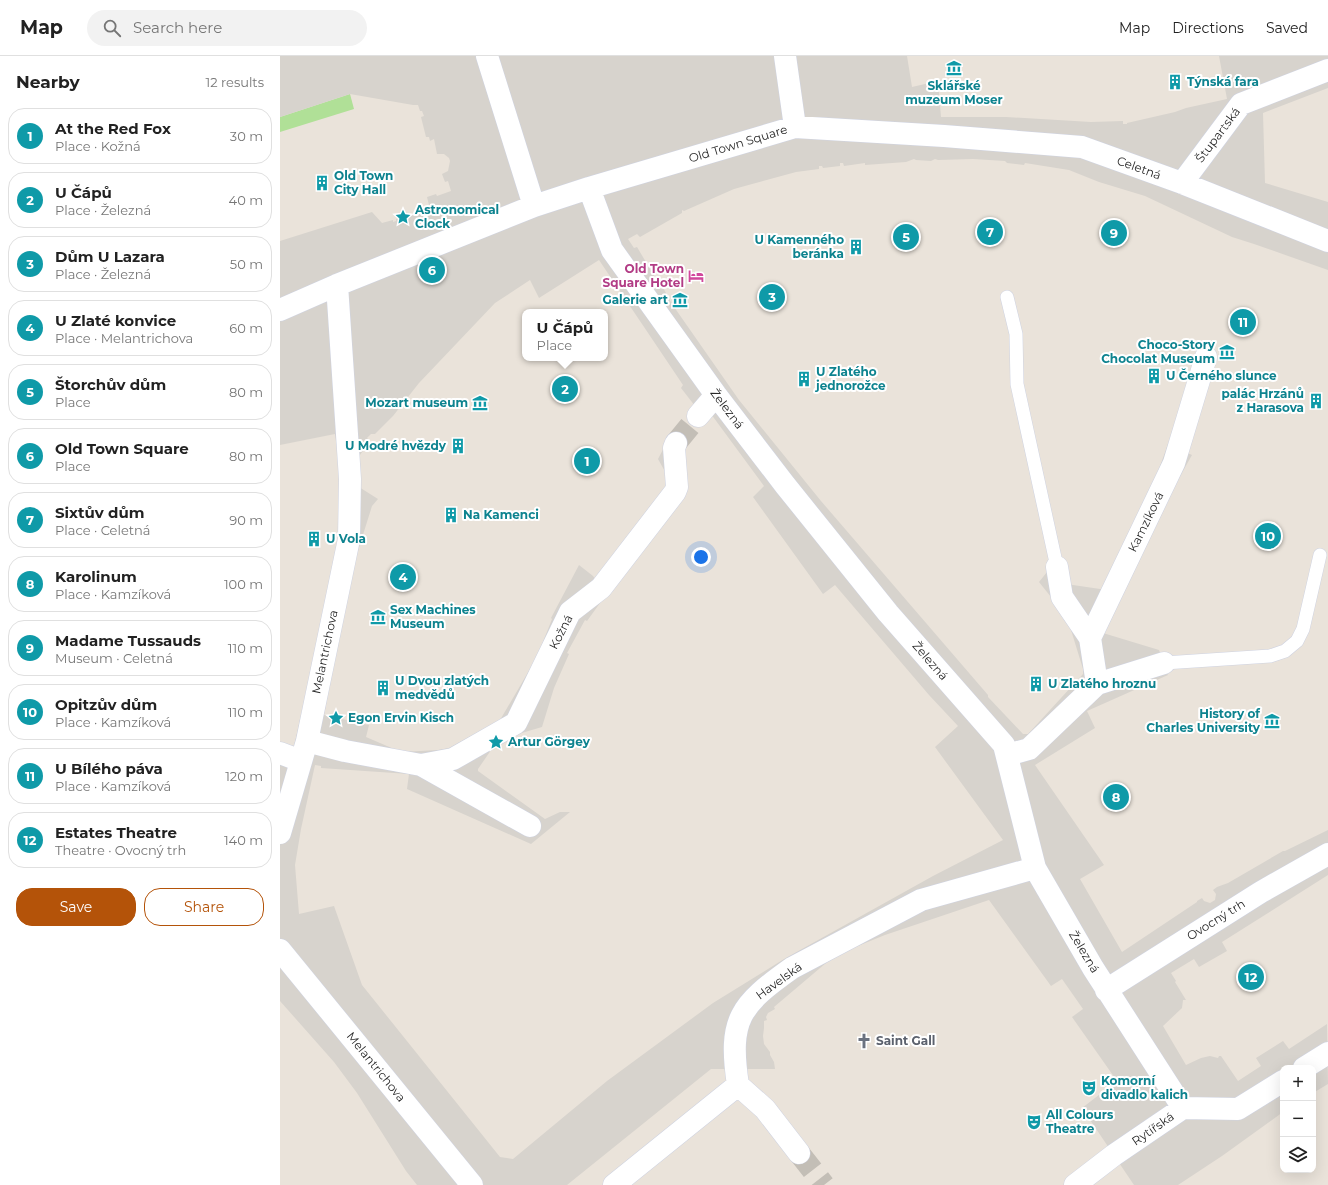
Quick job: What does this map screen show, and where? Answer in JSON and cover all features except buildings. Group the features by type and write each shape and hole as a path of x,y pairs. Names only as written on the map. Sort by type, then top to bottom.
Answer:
{"street":[{"path":"280,310 336,285 534,206 487,56"},
{"name":"Old Town Square","path":"785,56 795,127"},
{"name":"Štupartská","path":"1182,183 1241,104 1328,70"},
{"name":"Old Town Square","path":"534,206 589,188 795,127 941,136"},
{"name":"Celetná","path":"941,136 1082,147 1182,183 1328,241"},
{"name":"Železná","path":"589,188 612,250 716,395 785,486 888,613 1004,745 1035,868 1106,990 1183,1108"},
{"name":"Melantrichova","path":"280,833 304,751 349,539 349,468 336,285"},
{"name":"Kamzíková","path":"1090,638 1174,463 1206,357"},
{"path":"698,416 716,395"},
{"name":"Kožná","path":"421,765 453,759 516,723 570,612 601,588 675,492 677,487 674,448 676,443"},
{"path":"1057,567 1062,597 1090,638 1097,684"},
{"path":"1007,755 1029,749 1097,684 1164,663"},
{"name":"Kožná","path":"280,753 304,751 345,751 421,765 530,826"},
{"name":"Ovocný trh","path":"1106,990 1261,892 1328,854"},
{"name":"Havelská","path":"738,1085 734,1046 741,1016 752,1000 792,968 921,900 1035,868"},
{"name":"Melantrichova","path":"280,950 472,1185"},
{"path":"1309,1065 1328,1053"},
{"name":"Rytířská","path":"1075,1185 1183,1108 1238,1110 1280,1083"},
{"path":"614,1185 738,1085 765,1109 799,1153"}],"lane":[{"path":"1007,297 1016,334 1017,384 1057,567"},
{"path":"1164,663 1270,656 1285,651 1297,641 1303,629 1320,554"}],"green space":[{"path":"350,94 354,109 280,132 280,117"}],"shaded area":[{"path":"280,56 907,56 912,87 938,81 941,117 1006,117 1091,122 1123,121 1123,124 1127,124 1186,108 1227,99 1219,56 1328,56 1328,88 1263,113 1265,183 1328,202 1328,270 1232,237 1145,196 1099,182 1069,170 1025,163 1024,165 1007,163 1005,161 973,159 935,159 931,161 914,159 906,162 865,165 865,163 844,166 843,163 840,163 840,166 823,168 822,166 819,166 819,169 796,172 734,189 684,211 682,210 682,213 640,237 637,234 628,239 634,248 637,247 656,279 654,282 657,286 661,284 672,304 739,400 821,501 988,695 988,697 1023,734 1028,734 1083,674 1083,669 1067,617 1039,582 1051,567 1066,584 1107,590 1151,491 1168,444 1192,455 1174,487 1103,633 1159,650 1168,675 1087,711 1095,728 1035,765 1104,865 1080,879 1122,952 1202,898 1204,901 1210,903 1215,900 1216,894 1213,890 1217,887 1228,883 1283,851 1328,830 1328,875 1222,942 1227,951 1199,967 1194,959 1171,973 1186,1000 1183,1000 1182,1008 1163,1026 1186,1065 1201,1058 1210,1056 1218,1058 1221,1056 1238,1081 1261,1066 1256,1058 1283,1041 1289,1049 1327,1024 1328,1084 1316,1091 1316,1065 1280,1065 1280,1114 1222,1156 1178,1185 1134,1185 1082,1108 1117,1081 1072,1017 1083,1009 1062,979 1051,986 989,900 885,935 843,952 826,963 774,1007 775,1009 768,1013 766,1017 767,1020 764,1021 764,1044 770,1052 775,1069 711,1069 567,1185 417,1185 406,1171 357,1093 334,1062 280,1001 280,744 294,746 338,557 341,477 335,434 280,445 280,241 372,212 382,223 393,220 393,222 396,221 396,219 411,216 430,209 427,197 436,194 437,196 451,191 448,181 445,182 442,174 448,171 450,161 449,158 444,154 437,154 434,139 430,141 429,137 426,137 421,117 424,116 418,105 350,94 280,117","holes":["599,260 683,385 681,388 695,406 711,414 764,486 753,497 823,594 835,585 929,695 958,726 935,747 1003,840 933,876 784,959 713,1003 607,1081 513,1159 500,1157 362,985 334,906 299,914 295,865 315,765 321,766 321,768 409,774 407,789 531,844 570,812 560,812 545,819 478,771 478,769 498,740 542,727 554,688 569,654 567,653 585,620 587,621 608,592 670,487 597,582 593,576 579,565 551,618 552,619 537,657 500,720 449,748 401,752 366,737 369,725 324,715 351,573 372,506 378,499 359,487 357,454 360,455 370,441 367,438 371,434 375,434 393,416 419,383 495,303 530,280 539,298"]},
{"path":"669,438 682,466 672,484 658,459"}],"tunnel":[{"path":"676,443 698,416"},
{"path":"799,1153 824,1185"}],"place":[{"name":"Sklářské muzeum Moser","path":"954,68"},
{"name":"Týnská fara","path":"1175,82"},
{"name":"Old Town City Hall","path":"322,183"},
{"name":"Astronomical Clock","path":"403,217"},
{"name":"Sixtův dům","path":"990,232"},
{"name":"Madame Tussauds","path":"1114,233"},
{"name":"Štorchův dům","path":"906,237"},
{"name":"U Kamenného beránka","path":"856,247"},
{"name":"Old Town Square","path":"432,270"},
{"name":"Old Town Square Hotel","path":"696,276"},
{"name":"Dům U Lazara","path":"772,297"},
{"name":"Galerie art","path":"680,300"},
{"name":"U Bílého páva","path":"1243,322"},
{"name":"Choco-Story Chocolat Museum","path":"1227,352"},
{"name":"U Černého slunce","path":"1154,376"},
{"name":"U Zlatého jednorožce","path":"804,379"},
{"name":"U Čápů","path":"565,389"},
{"name":"palác Hrzánů z Harasova","path":"1316,401"},
{"name":"Mozart museum","path":"480,403"},
{"name":"U Modré hvězdy","path":"458,446"},
{"name":"At the Red Fox","path":"587,461"},
{"name":"Na Kamenci","path":"451,515"},
{"name":"Opitzův dům","path":"1268,536"},
{"name":"U Vola","path":"314,539"},
{"name":"U Zlaté konvice","path":"403,577"},
{"name":"Sex Machines Museum","path":"378,617"},
{"name":"U Zlatého hroznu","path":"1036,684"},
{"name":"U Dvou zlatých medvědů","path":"383,688"},
{"name":"Egon Ervin Kisch","path":"336,718"},
{"name":"History of Charles University","path":"1272,721"},
{"name":"Artur Görgey","path":"496,742"},
{"name":"Karolinum","path":"1116,797"},
{"name":"Estates Theatre","path":"1251,977"},
{"name":"Saint Gall","path":"864,1041"},
{"name":"Komorní divadlo kalich","path":"1089,1088"},
{"name":"All Colours Theatre","path":"1034,1122"}]}
